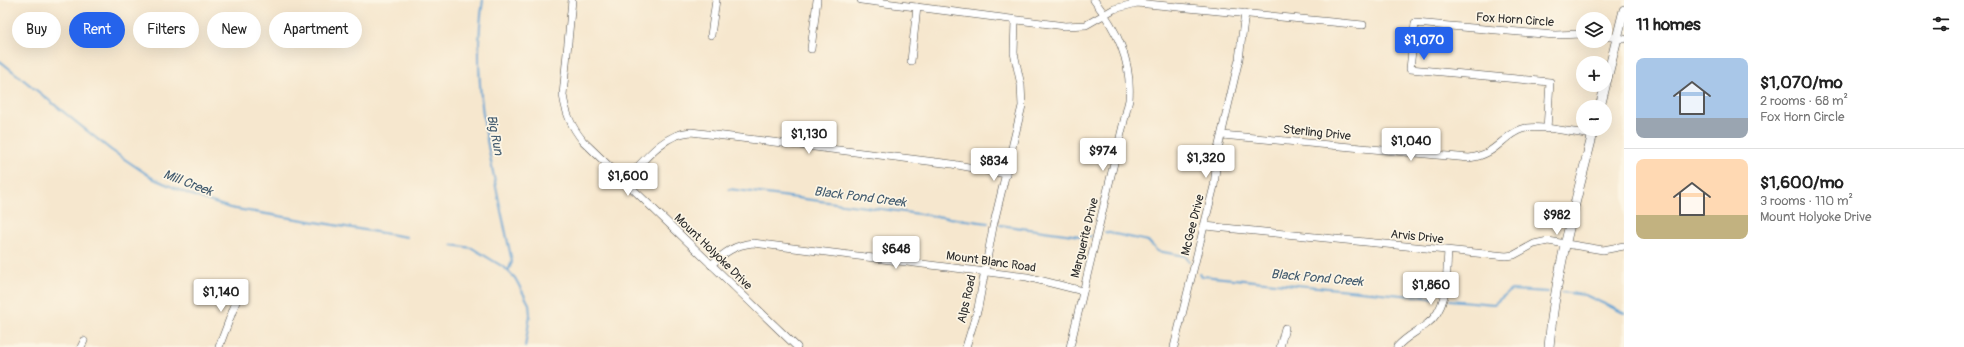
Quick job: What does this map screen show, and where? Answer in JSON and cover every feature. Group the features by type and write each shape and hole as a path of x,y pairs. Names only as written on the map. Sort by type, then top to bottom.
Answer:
{"street":[{"name":"Mount Holyoke Drive","path":"572,0 564,95 567,115 571,126 583,141 796,347"},
{"path":"711,35 716,0"},
{"path":"811,49 817,0"},
{"path":"861,0 1015,20 1077,26 1091,23 1105,14 1126,5 1137,3 1363,25"},
{"name":"Marguerite Drive","path":"1070,347 1129,100 1129,73 1125,54 1119,39 1105,14 1094,0"},
{"path":"910,61 917,7"},
{"path":"1602,100 1621,38 1624,10"},
{"name":"McGee Drive","path":"1174,347 1214,186 1218,149 1239,60 1245,13"},
{"name":"Alps Road","path":"966,347 978,308 1023,100 1014,53 1015,20"},
{"name":"Fox Horn Circle","path":"1547,129 1550,82 1410,69 1415,24 1555,34 1576,34"},
{"name":"Sterling Drive","path":"1222,135 1469,158 1487,154 1510,136 1522,129 1576,131"},
{"path":"625,181 663,143 679,133 691,132 952,164 1006,174"},
{"path":"1549,347 1556,287 1565,243 1593,136"},
{"name":"Arvis Drive","path":"1205,226 1510,256 1543,241 1565,243 1603,250 1624,246"},
{"name":"Mount Blanc Road","path":"711,265 732,248 742,244 753,243 1027,277 1084,291"},
{"path":"1397,347 1403,340 1429,323 1440,311 1443,298 1448,251"},
{"path":"219,347 242,286"},
{"path":"1280,347 1285,328"}],"waterway":[{"name":"Big Run","path":"483,0 479,34 481,99 491,164 512,262 508,271"},
{"name":"Mill Creek","path":"0,61 111,150 154,179 191,195 230,208 407,237"},
{"name":"Black Pond Creek","path":"729,189 988,223"},
{"name":"Black Pond Creek","path":"1000,225 1087,237 1091,236"},
{"name":"Black Pond Creek","path":"1105,232 1148,241 1157,251 1185,256 1189,261"},
{"path":"452,245 472,248 505,268 515,278 529,304 530,315 525,347"},
{"name":"Black Pond Creek","path":"1199,273 1202,276 1434,298"},
{"name":"Black Pond Creek","path":"1450,300 1494,304 1511,290 1548,292"},
{"name":"Black Pond Creek","path":"1561,292 1585,295 1624,313"}]}
